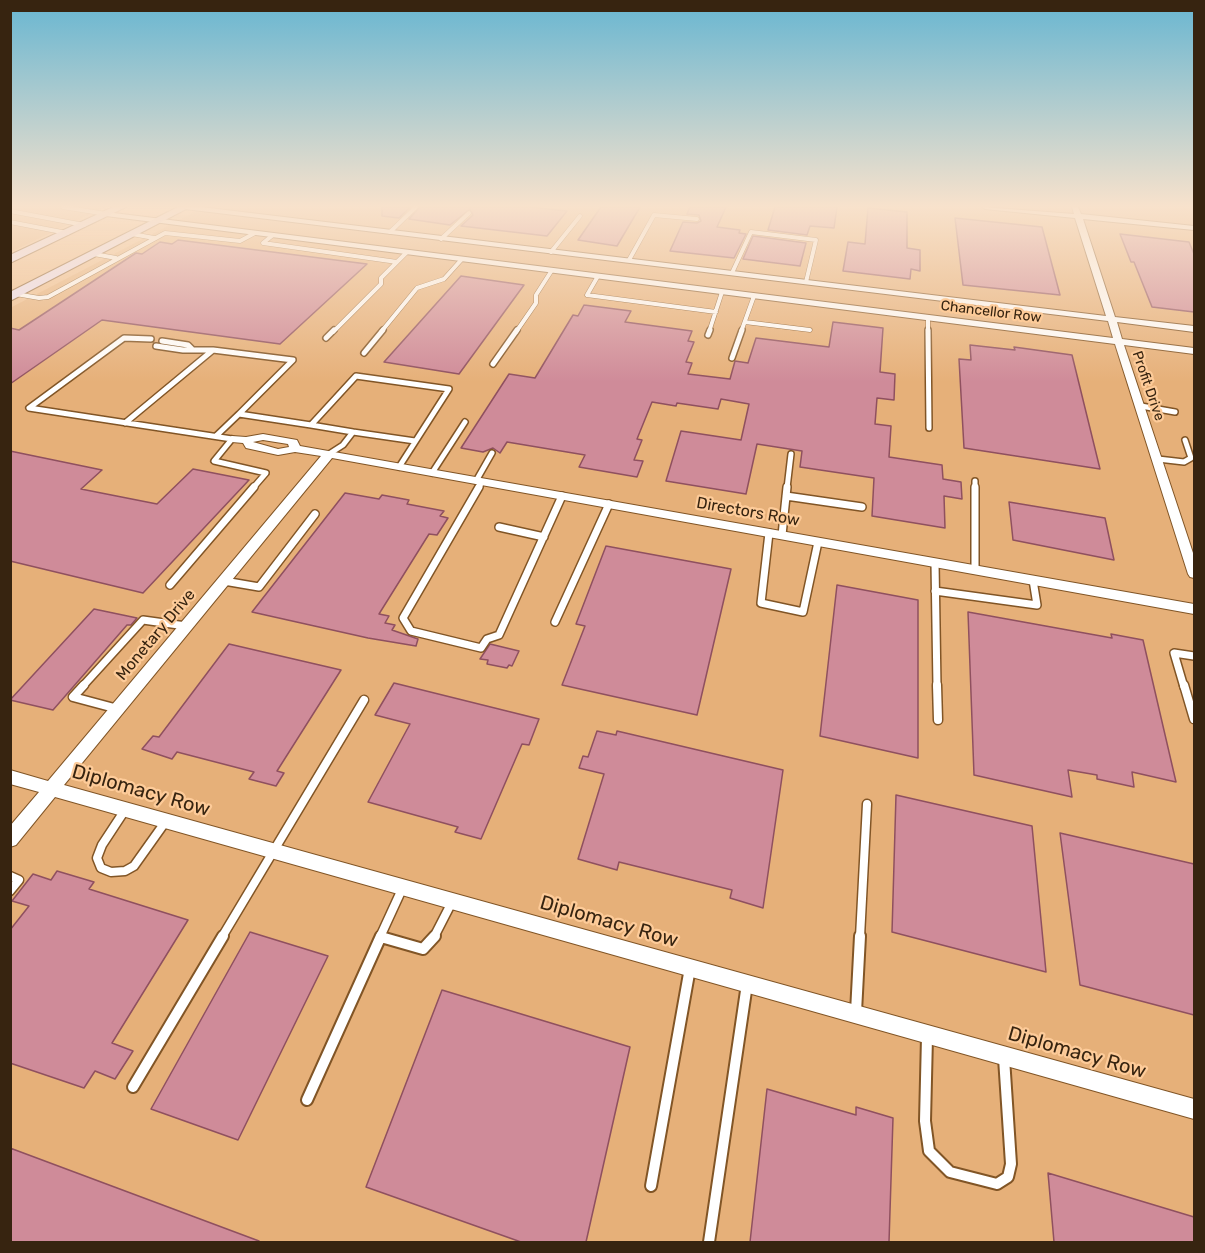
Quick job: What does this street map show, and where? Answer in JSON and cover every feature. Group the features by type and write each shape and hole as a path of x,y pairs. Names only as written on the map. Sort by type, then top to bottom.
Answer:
{"main road":[{"path":"13,296 72,265"}],"street":[{"name":"Chancellor Row","path":"515,265 1194,351"},
{"name":"Chancellor Row","path":"672,265 1194,329"},
{"name":"Profit Drive","path":"1095,265 1194,574"},
{"name":"Directors Row","path":"232,439 246,440 250,446 278,452 295,449 329,454 1194,609"},
{"name":"Monetary Drive","path":"10,839 329,454"},
{"name":"Diplomacy Row","path":"10,777 1194,1109"}],"lane":[{"path":"13,296 48,297 103,265"},
{"path":"326,338 381,284 381,278 394,265"},
{"path":"364,353 417,288 444,279 456,265"},
{"path":"732,273 735,265"},
{"path":"806,282 810,265"},
{"path":"493,364 534,306 536,295 552,270"},
{"path":"598,276 587,295 716,312"},
{"path":"708,335 722,292"},
{"path":"732,358 754,296"},
{"path":"928,317 929,428"},
{"path":"745,322 810,330"},
{"path":"151,339 143,342 124,338 29,408 232,439 214,461 266,473 170,585"},
{"path":"162,341 188,345 192,349"},
{"path":"156,346 183,350 213,350 293,360 216,436"},
{"path":"125,423 213,350"},
{"path":"310,425 356,376 449,389 399,467"},
{"path":"1141,406 1175,412"},
{"path":"239,414 415,441"},
{"path":"432,473 465,422"},
{"path":"329,454 343,445 353,432"},
{"path":"1158,459 1184,462 1191,458 1185,440"},
{"path":"492,453 479,481 403,618 411,631 481,648 487,639 499,635 562,496"},
{"path":"782,536 791,454"},
{"path":"975,480 975,570"},
{"path":"786,496 862,507"},
{"path":"555,622 609,504"},
{"path":"224,580 259,586 315,514"},
{"path":"498,527 543,537"},
{"path":"769,533 761,603 803,612 818,542"},
{"path":"935,563 938,720"},
{"path":"935,591 1037,605 1033,580"},
{"path":"118,709 73,697 143,620 186,626"},
{"path":"1194,656 1174,653 1194,719"},
{"path":"133,1087 364,700"},
{"path":"856,1015 867,804"},
{"path":"125,810 102,845 97,858 100,868 111,872 125,871 134,866 166,821"},
{"path":"10,876 19,880 10,891"},
{"path":"308,1100 403,887"},
{"path":"381,937 423,949 436,935 453,902"},
{"path":"651,1186 690,968"},
{"path":"709,1242 747,984"},
{"path":"927,1034 925,1121 929,1151 950,1172 997,1184 1008,1177 1011,1164 1004,1056"}],"shaded area":[{"path":"92,265 1194,265 1194,1242 11,1242 10,308"}],"building":[{"path":"117,265 365,265 280,344 102,320 10,384 10,328 19,330"},
{"path":"844,265 920,265 920,271 911,269 910,279 843,271"},
{"path":"961,265 1052,265 1060,295 963,285"},
{"path":"1135,265 1194,265 1194,312 1152,307"},
{"path":"461,276 524,285 459,374 384,362"},
{"path":"584,305 631,311 625,322 692,331 688,341 694,342 686,362 692,363 688,374 730,379 735,361 748,363 756,338 829,347 833,322 883,328 880,372 895,374 894,400 877,398 875,424 891,426 889,457 942,465 943,479 961,482 962,499 944,496 945,528 872,516 874,478 800,467 802,451 757,444 746,494 666,481 681,431 741,440 749,404 721,399 718,409 652,402 637,439 642,440 634,460 643,461 637,477 579,467 585,455 507,442 500,453 493,448 483,452 461,448 509,374 535,378 573,315 578,316"},
{"path":"970,345 1015,350 1014,347 1072,355 1100,469 964,448 959,359 971,360"},
{"path":"10,451 102,470 81,489 157,504 193,469 249,480 143,593 10,561"},
{"path":"345,493 379,499 382,495 409,500 407,504 444,511 440,516 448,518 437,535 429,534 379,614 389,616 385,623 395,625 392,630 418,639 416,646 368,638 252,612"},
{"path":"1009,502 1105,518 1114,560 1013,540"},
{"path":"606,546 731,569 697,715 562,685 585,626 576,624"},
{"path":"837,585 918,600 918,758 820,736"},
{"path":"94,609 137,618 131,625 127,625 53,710 10,700"},
{"path":"968,612 1112,638 1111,634 1143,640 1176,782 1132,772 1134,787 1097,779 1097,775 1068,770 1072,797 974,775"},
{"path":"229,644 341,670 277,771 284,773 276,786 249,779 254,772 177,752 172,759 142,749 153,736 159,737"},
{"path":"490,644 519,651 512,666 509,665 507,668 487,664 488,660 480,659"},
{"path":"394,683 539,719 529,745 522,744 481,839 455,832 458,827 368,802 410,724 375,715"},
{"path":"597,731 616,735 617,731 783,770 763,908 730,898 732,890 619,862 617,870 578,859 604,774 579,768 583,756 588,757"},
{"path":"896,795 1032,826 1046,972 892,932"},
{"path":"1060,833 1194,864 1194,1015 1080,985"},
{"path":"57,871 94,882 89,889 188,920 112,1043 133,1051 115,1079 95,1071 84,1088 10,1063 10,930 29,906 12,901 33,874 51,880"},
{"path":"250,932 328,956 238,1140 151,1109"},
{"path":"442,990 630,1047 586,1242 521,1242 366,1187"},
{"path":"767,1089 856,1115 856,1107 893,1118 889,1242 750,1242"},
{"path":"10,1148 259,1241 10,1242"},
{"path":"1048,1173 1194,1217 1194,1242 1054,1242"}]}
